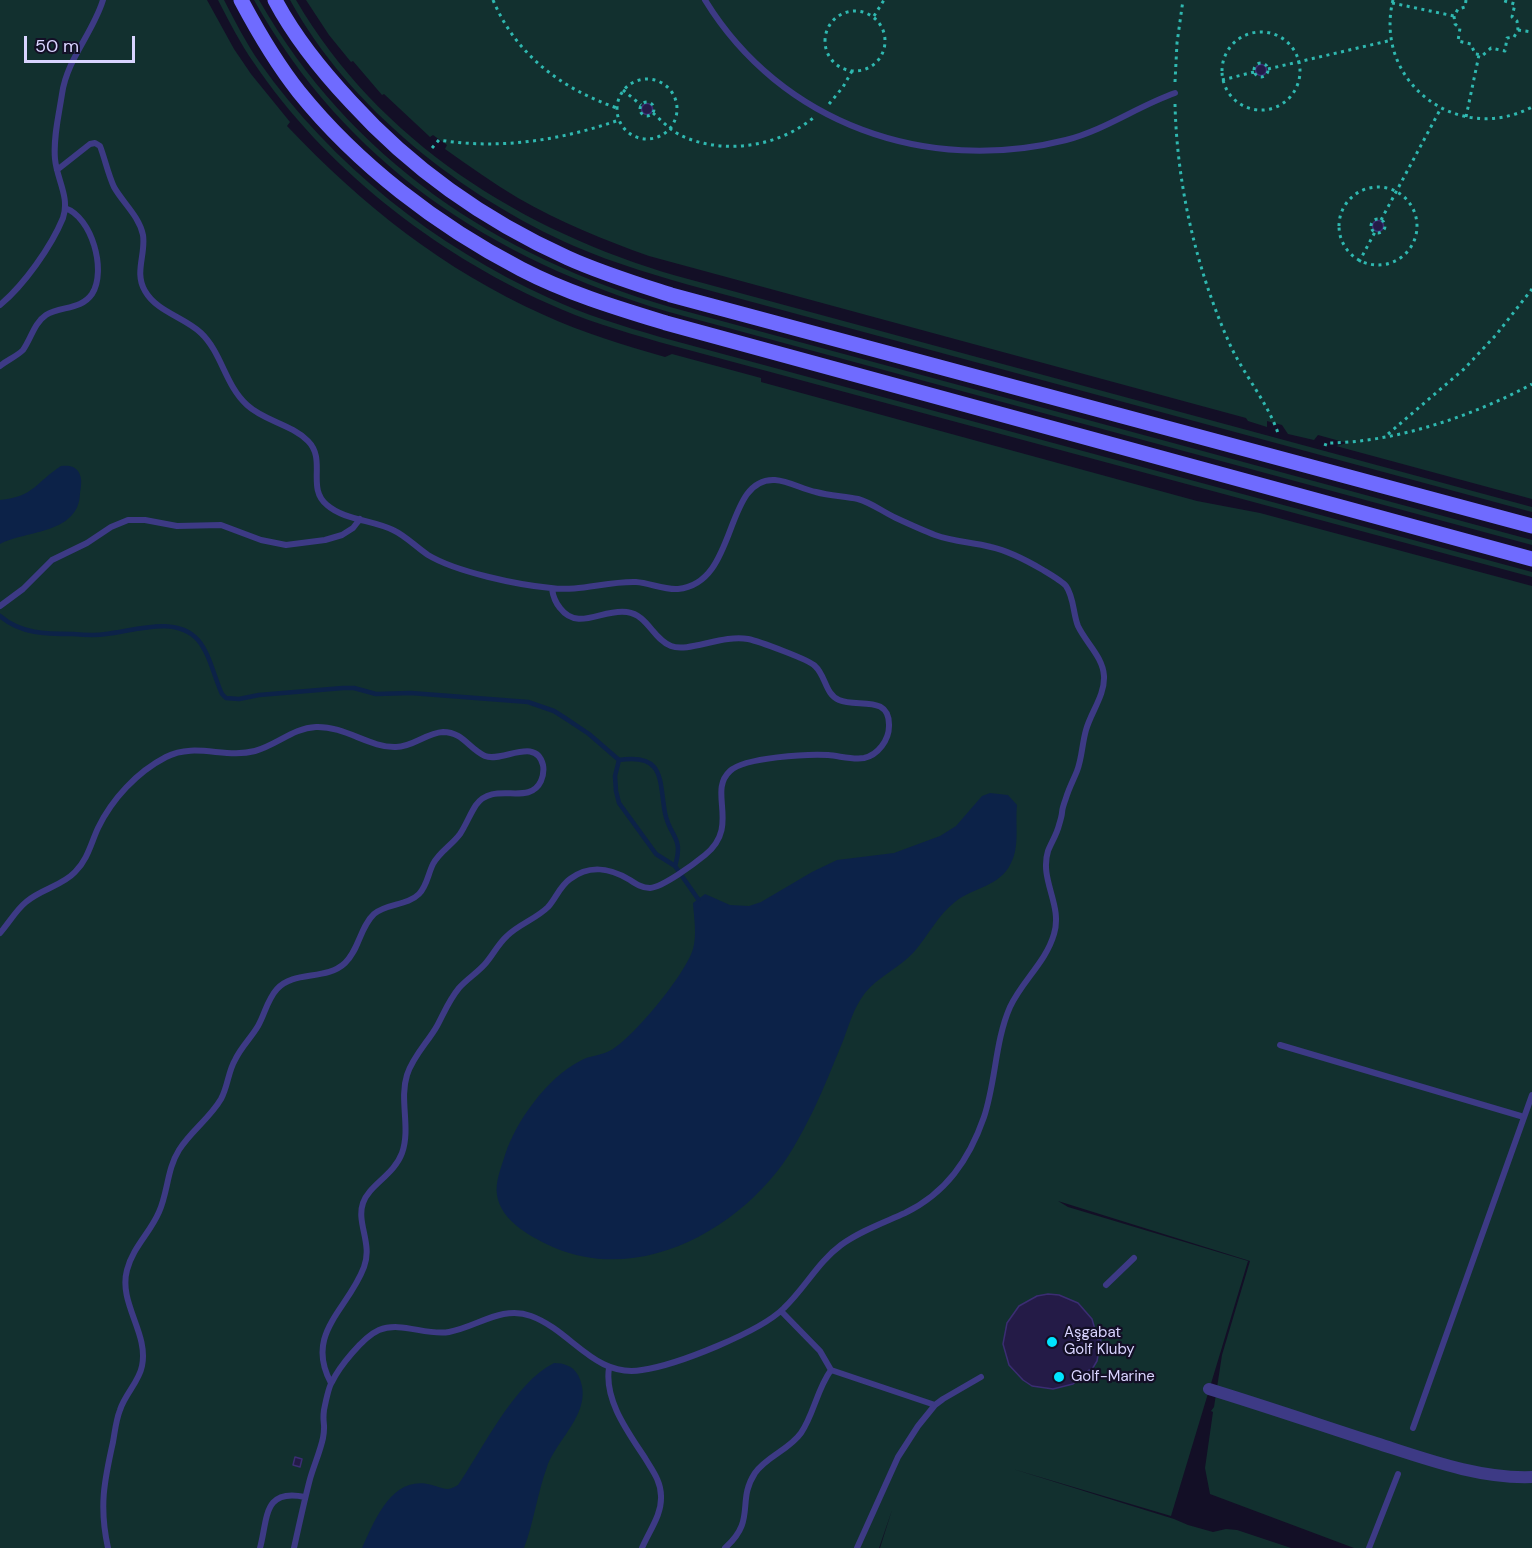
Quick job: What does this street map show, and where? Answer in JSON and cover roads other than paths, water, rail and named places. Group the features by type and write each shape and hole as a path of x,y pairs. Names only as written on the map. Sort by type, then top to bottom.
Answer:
{"street":[{"path":"241,0 285,73 347,144 399,189 459,234 523,270 556,285 666,323 1532,559"},
{"path":"275,0 306,50 335,86 418,167 507,227 568,258 671,295 1532,526"},
{"path":"1209,1389 1477,1473 1532,1477"}],"lane":[{"path":"0,305 32,270 58,228 65,208 65,197 57,170 55,150 66,79 76,55 93,27 103,0"},
{"path":"705,0 729,33 788,91 853,128 900,141 948,150 998,151 1045,144 1088,133 1150,102 1175,93"},
{"path":"57,170 90,144 95,143 100,146 111,179 138,222 142,233 144,243 140,279 146,293 163,308 198,330 206,338 232,387 244,403 262,416 301,435 311,443 318,460 317,486 320,498 332,509 390,528 424,553 452,566 552,589 631,582 674,589 689,586 706,575 720,556 749,491 760,482 776,480 819,494 863,501 935,535 953,541 999,549 1026,560 1063,582 1068,588 1078,626 1102,667 1104,685 1085,733 1080,764 1065,799 1058,829 1046,857 1046,873 1057,911 1056,929 1044,957 1020,990 1007,1015 988,1102 978,1133 966,1158 946,1185 924,1202 849,1239 815,1270 781,1311 732,1339 677,1361 638,1371 609,1368 543,1322 526,1314 514,1312 501,1314 446,1333 393,1327 378,1330 361,1344 331,1383 324,1408 322,1442 305,1497 294,1548"},
{"path":"0,366 22,350 45,316 80,304 89,297 94,289 97,264 92,239 76,214 65,208"},
{"path":"0,606 23,589 52,561 87,543 111,527 129,520 145,520 177,526 217,525 267,542 286,545 325,540 342,535 353,528 360,519"},
{"path":"331,1383 323,1367 322,1344 329,1327 360,1277 366,1261 367,1244 362,1204 397,1165 405,1142 404,1092 408,1073 450,1000 463,984 488,961 508,934 548,908 565,883 575,875 588,870 613,871 649,888 659,885 708,853 718,840 724,819 722,785 729,771 741,764 754,761 812,755 869,757 882,747 887,735 889,723 886,712 876,704 849,703 836,699 812,663 751,640 733,638 675,648 665,642 642,618 628,612 612,612 579,620 569,617 556,603 552,589"},
{"path":"0,933 29,899 61,882 79,867 86,858 102,820 122,793 155,764 180,752 196,750 253,752 292,733 314,727 342,731 379,744 397,747 432,734 448,733 462,737 488,757 500,758 524,750 537,755 542,762 542,778 537,787 520,793 490,794 481,799 457,837 436,858 421,892 411,900 385,908 373,915 344,964 326,974 286,981 277,989 258,1026 235,1059 225,1091 218,1104 189,1137 176,1156 160,1209 131,1257 125,1278 126,1297 140,1338 143,1357 139,1376 120,1409 104,1479 103,1515 108,1548"},
{"path":"1280,1045 1524,1117"},
{"path":"1413,1428 1532,1095"},
{"path":"1106,1286 1134,1258"},
{"path":"781,1311 820,1351 831,1370 935,1405"},
{"path":"609,1368 610,1389 618,1413 654,1473 660,1488 659,1512 642,1548"},
{"path":"725,1548 742,1529 748,1490 756,1472 800,1434 823,1381 831,1370"},
{"path":"857,1548 898,1457 935,1405 981,1377"},
{"path":"1370,1548 1398,1474"},
{"path":"260,1548 266,1516 272,1502 286,1495 305,1497"}],"water":[{"path":"61,466 75,468 81,477 77,506 71,516 50,529 0,544 0,500 28,492"},
{"path":"990,793 1008,795 1017,805 1016,842 1011,863 1006,871 993,882 962,897 949,907 914,952 876,982 861,998 821,1094 799,1138 777,1172 749,1201 725,1220 699,1236 672,1248 643,1256 614,1259 584,1257 555,1248 528,1234 511,1221 500,1205 497,1185 505,1155 517,1128 534,1102 556,1078 580,1061 613,1049 634,1031 658,1004 680,974 693,949 695,932 693,903 705,894 730,905 749,906 761,902 837,860 894,853 940,836 956,826 982,796"},
{"path":"554,1363 574,1369 582,1388 582,1400 579,1412 547,1467 524,1548 362,1548 379,1513 396,1493 406,1486 418,1483 448,1489 458,1485 513,1401 526,1385"}],"waterway":[{"path":"0,616 25,630 53,634 98,635 154,626 178,628 189,632 198,640 209,659 222,694 226,698 239,699 259,695 354,688 376,694 411,693 528,702 554,711 589,734 619,760 615,776 619,803 656,854 675,866 698,899"},
{"path":"619,760 645,761 657,772 667,821 677,843 675,866"}],"place":[{"name":"Aşgabat Golf Kluby","path":"1052,1342"},
{"name":"Golf-Marine","path":"1059,1377"}]}
